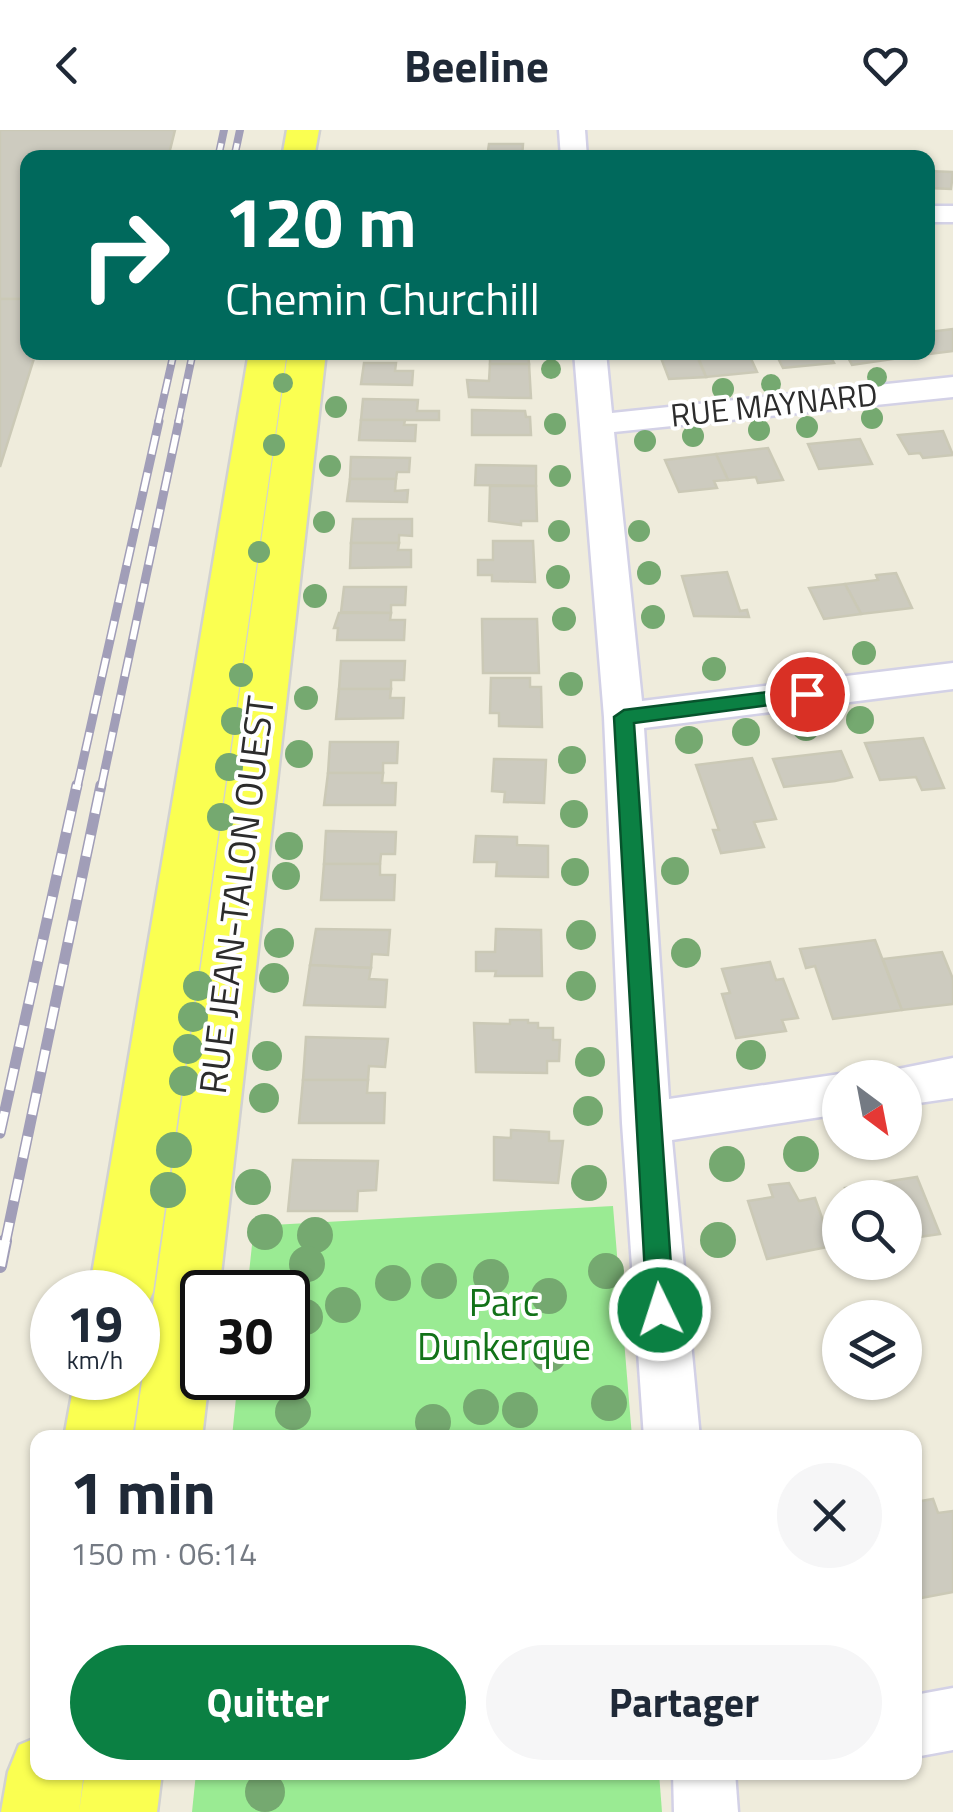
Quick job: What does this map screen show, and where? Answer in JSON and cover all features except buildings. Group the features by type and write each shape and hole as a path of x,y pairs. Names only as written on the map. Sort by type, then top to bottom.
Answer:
{"main road":[{"name":"RUE JEAN-TALON OUEST","path":"124,1270 267,360"},
{"name":"RUE JEAN-TALON OUEST","path":"169,1430 306,360"},
{"path":"99,1430 104,1400"},
{"path":"40,1812 45,1780"},
{"path":"118,1812 123,1780"}],"street":[{"path":"591,360 624,717 646,1123 671,1430"},
{"name":"RUE MAYNARD","path":"596,424 953,387"},
{"path":"624,717 953,676"},
{"path":"922,1083 953,1078"},
{"path":"646,1123 822,1097"},
{"path":"922,1725 953,1719"},
{"path":"704,1780 706,1812"}],"green space":[{"name":"Parc Dunkerque","path":"613,1206 631,1430 233,1430 236,1400 310,1400 310,1270 249,1270 254,1226"},
{"path":"195,1780 660,1780 662,1812 192,1812"}],"railway":[{"path":"220,150 224,130"},
{"path":"236,150 240,130"},
{"path":"158,423 172,360"},
{"path":"178,423 191,360"},
{"path":"77,788 159,421"},
{"path":"101,788 179,421"},
{"path":"0,1133 77,785"},
{"path":"5,1244 101,785"},
{"path":"0,1266 5,1241"}],"route":[{"path":"660,1310 624,717 807,694"}]}
